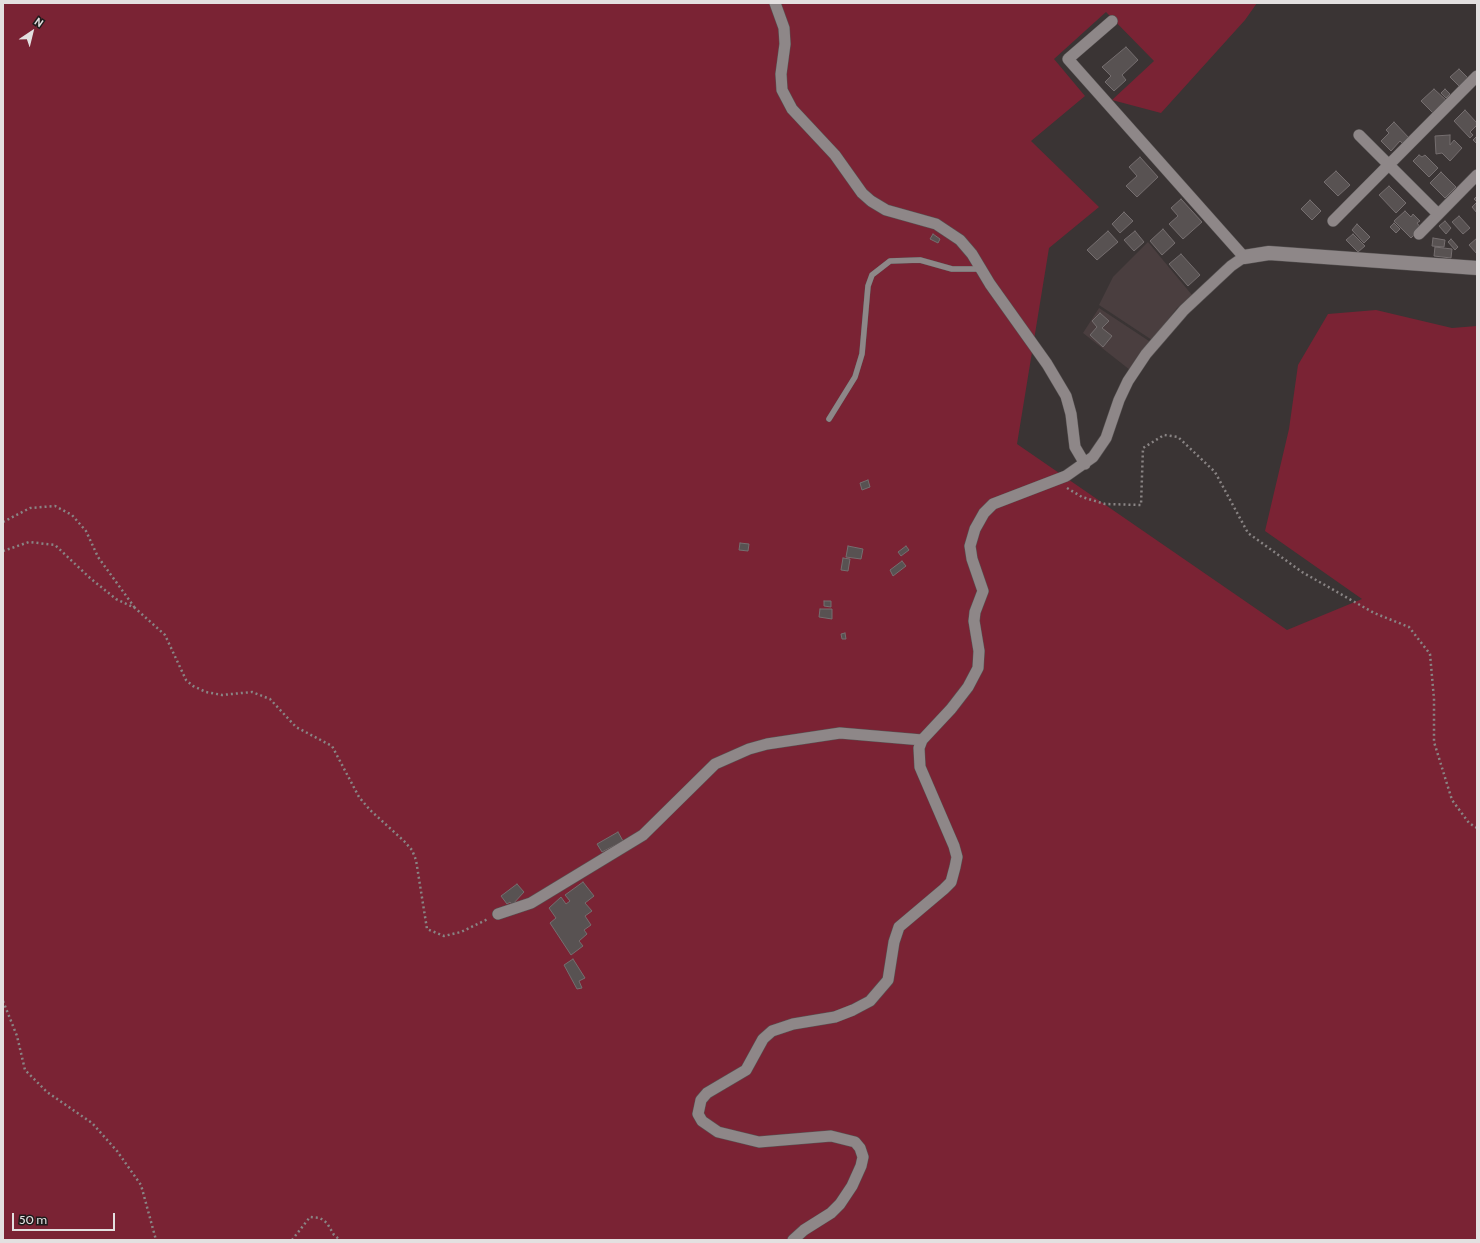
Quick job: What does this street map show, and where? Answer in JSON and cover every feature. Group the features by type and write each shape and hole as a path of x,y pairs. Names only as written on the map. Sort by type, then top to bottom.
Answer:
{"street":[{"path":"775,3 784,28 785,44 781,74 782,90 792,109 835,156 862,192 871,201 886,210 936,224 960,240 972,254 1047,364 1066,396 1075,447 1085,464"},
{"path":"1112,21 1068,59 1244,257"},
{"path":"1333,221 1477,76"},
{"path":"1359,135 1438,214"},
{"path":"1419,234 1477,176"},
{"path":"793,1240 804,1230 831,1213 840,1204 852,1186 861,1166 863,1157 860,1148 855,1142 831,1136 816,1136 772,1142 759,1142 741,1139 718,1132 706,1124 698,1114 698,1107 701,1100 707,1093 746,1070 763,1039 772,1031 793,1024 835,1017 870,1001 888,980 894,942 899,927 951,882 957,858 949,832 920,767 919,748 922,740 951,709 968,687 978,668 979,650 974,621 975,612 983,591 972,559 970,546 975,529 984,513 994,504 1066,476 1085,464 1102,446 1119,400 1128,381 1146,354 1184,310 1231,266 1244,257 1269,253 1477,268"},
{"path":"498,914 531,903 643,835 715,764 749,749 767,744 840,733 922,740"}],"lane":[{"path":"829,419 856,377 862,354 868,286 872,274 890,261 920,260 952,269 981,269"}],"path":[{"path":"1056,480 1082,497 1093,501 1105,504 1141,505 1143,448 1164,436 1178,437 1215,472 1248,533 1302,572 1374,614 1409,627 1430,654 1434,700 1434,742 1452,800 1469,823 1477,828"},
{"path":"3,522 30,508 55,506 72,515 86,531 98,557 135,608 165,635 186,680 193,686 206,692 222,695 252,692 270,699 296,727 332,746 359,797 370,810 412,850 417,866 427,929 444,936 461,932 498,914"},
{"path":"3,551 30,542 55,545 116,599 135,608"},
{"path":"3,1001 17,1036 25,1070 47,1092 92,1123 117,1151 141,1185 156,1240"},
{"path":"292,1240 310,1217 320,1218 327,1223 334,1235 340,1240"}],"shaded area":[{"path":"3,3 1257,3 1245,20 1161,113 1112,100 1154,61 1106,12 1054,59 1085,96 1031,141 1099,207 1049,248 1017,444 1287,630 1362,599 1265,531 1289,429 1298,365 1328,314 1376,310 1452,328 1477,326 1477,1240 3,1240"},
{"path":"1148,242 1192,295 1177,308 1152,340 1099,305 1113,277"},
{"path":"1099,308 1152,343 1130,370 1083,333"}],"building":[{"path":"1126,47 1138,60 1122,75 1126,80 1114,91 1105,82 1111,76 1102,67"},
{"path":"1459,69 1468,78 1459,86 1450,77"},
{"path":"1434,89 1447,101 1434,114 1421,101"},
{"path":"1445,89 1450,94 1446,98 1441,93"},
{"path":"1465,110 1477,123 1477,125 1470,132 1473,135 1470,138 1454,121"},
{"path":"1394,122 1410,139 1404,145 1400,141 1391,151 1381,141 1389,133 1386,130"},
{"path":"1450,135 1450,145 1454,140 1462,148 1450,161 1442,153 1436,154 1435,136"},
{"path":"1477,136 1477,144 1473,140"},
{"path":"1419,155 1422,157 1425,155 1438,168 1429,177 1413,161"},
{"path":"1140,157 1158,177 1137,197 1126,186 1137,176 1129,167"},
{"path":"1336,171 1350,185 1338,196 1324,182"},
{"path":"1441,172 1456,187 1445,198 1430,183"},
{"path":"1389,186 1406,203 1396,213 1379,195"},
{"path":"1181,199 1202,222 1183,239 1169,224 1178,216 1171,208"},
{"path":"1310,200 1321,211 1312,220 1301,209"},
{"path":"1477,202 1477,213 1472,207"},
{"path":"1405,211 1411,217 1413,214 1420,221 1417,223 1421,228 1411,238 1394,221"},
{"path":"1124,212 1133,221 1120,233 1112,224"},
{"path":"1459,216 1470,228 1463,234 1452,222"},
{"path":"1445,221 1451,228 1446,234 1439,226"},
{"path":"1394,223 1400,229 1396,233 1390,227"},
{"path":"1357,224 1370,237 1364,243 1352,230"},
{"path":"1163,229 1175,243 1162,255 1150,241"},
{"path":"1108,231 1118,242 1097,260 1087,250"},
{"path":"1135,231 1144,242 1134,251 1124,240"},
{"path":"933,234 940,239 938,243 930,239"},
{"path":"1353,234 1365,246 1358,252 1346,240"},
{"path":"1433,238 1445,240 1444,247 1432,246"},
{"path":"1477,238 1477,254 1469,245"},
{"path":"1451,239 1458,247 1455,250 1448,242"},
{"path":"1435,247 1452,249 1451,258 1434,256"},
{"path":"1181,254 1200,275 1188,286 1169,264"},
{"path":"1100,313 1109,321 1102,328 1112,336 1103,347 1090,335 1097,327 1092,321"},
{"path":"868,480 870,487 862,490 860,483"},
{"path":"740,543 749,544 748,551 739,550"},
{"path":"848,546 863,549 861,559 846,557"},
{"path":"906,546 909,550 901,556 898,552"},
{"path":"843,558 850,559 848,571 841,570"},
{"path":"902,561 906,566 893,576 890,570"},
{"path":"824,601 831,601 831,607 824,606"},
{"path":"820,609 832,609 832,619 819,617"},
{"path":"845,633 846,639 842,639 841,634"},
{"path":"618,832 623,841 602,852 597,844"},
{"path":"583,882 594,896 585,903 592,911 585,916 591,925 584,930 587,934 579,941 583,946 571,955 550,923 556,918 549,908 561,897 566,904 570,901 565,895"},
{"path":"517,884 524,892 512,905 510,902 507,904 501,896"},
{"path":"573,959 585,978 579,981 582,988 577,989 564,965"}]}
